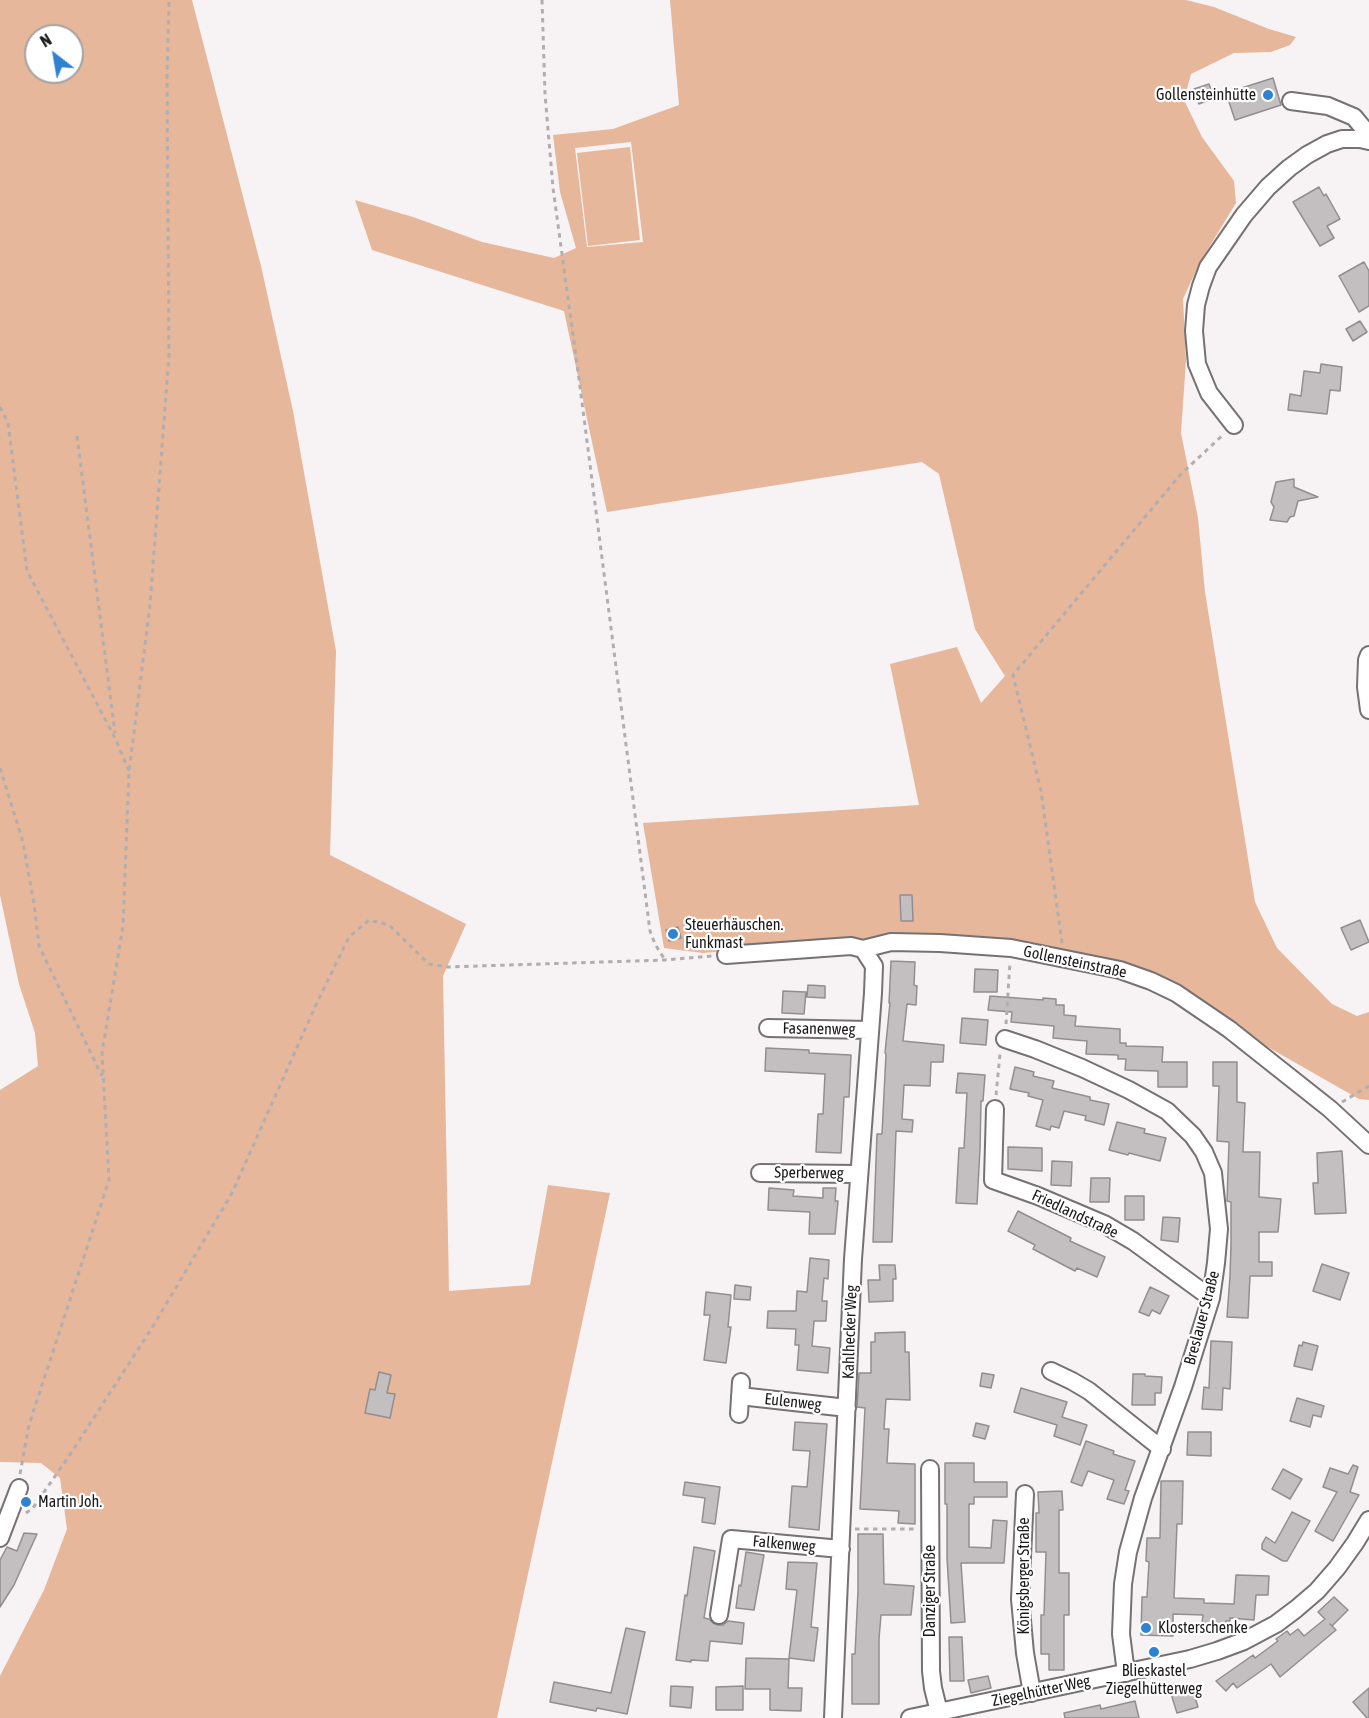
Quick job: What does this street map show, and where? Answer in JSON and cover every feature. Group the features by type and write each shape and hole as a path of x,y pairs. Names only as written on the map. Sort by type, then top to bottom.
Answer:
{"street":[{"path":"1291,101 1328,106 1354,117 1369,135"},
{"path":"1234,424 1205,395 1197,364 1194,331 1196,305 1208,267 1244,215 1268,187 1307,154 1342,139 1369,141"},
{"path":"1369,655 1366,687 1369,710"},
{"name":"Gollensteinstraße","path":"726,955 851,946 863,949 891,942 940,943 1011,948 1119,970 1176,993 1229,1029 1330,1109 1369,1145"},
{"name":"Kahlhecker Weg","path":"833,1718 853,1259 874,966 863,949"},
{"name":"Fasanenweg","path":"768,1028 870,1030"},
{"name":"Breslauer Straße","path":"1005,1039 1073,1064 1167,1111 1193,1136 1204,1152 1213,1173 1218,1241 1210,1298 1201,1332 1143,1498 1128,1552 1123,1584 1121,1634 1126,1673"},
{"name":"Friedlandstraße","path":"995,1109 993,1180 1047,1199 1104,1224 1132,1241 1210,1298"},
{"name":"Sperberweg","path":"760,1172 858,1174"},
{"path":"1051,1371 1089,1391 1161,1449"},
{"name":"Eulenweg","path":"739,1414 741,1389 847,1408"},
{"name":"Danziger Straße","path":"930,1469 931,1671 939,1712"},
{"path":"3,1532 19,1488"},
{"name":"Königsberger Straße","path":"1025,1494 1020,1599 1025,1653 1032,1693"},
{"name":"Ziegelhütter Weg","path":"910,1718 1190,1659 1244,1641 1276,1623 1317,1591 1343,1560 1369,1520"},
{"name":"Falkenweg","path":"719,1615 731,1539 841,1549"}],"path":[{"path":"19,1488 20,1466 29,1425 109,1180 102,1053 123,926 129,772 150,605 170,355 167,80 169,0"},
{"path":"542,0 544,94 553,188 650,931 665,960"},
{"path":"0,407 8,423 27,571 115,738 129,772"},
{"path":"1065,959 1041,791 1013,675 1181,474 1234,424"},
{"path":"77,436 115,738"},
{"path":"0,768 23,842 39,946 103,1077"},
{"path":"3,1532 33,1508 152,1328 232,1193 315,1007 349,937 369,920 389,925 429,964 447,967 665,960 726,955"},
{"path":"995,1109 999,1057 1005,1039 1011,948"},
{"path":"1330,1109 1369,1086"},
{"path":"841,1529 930,1530"}],"shaded area":[{"path":"0,0 192,0 261,266 293,411 336,651 330,855 466,924 443,976 449,1291 530,1285 548,1185 610,1193 497,1718 0,1718 0,1676 44,1590 67,1529 60,1478 41,1463 0,1462 0,1090 38,1066 35,1033 19,984 0,895"},
{"path":"670,0 1186,0 1214,7 1296,37 1290,45 1271,52 1234,53 1191,74 1184,100 1202,137 1234,181 1236,203 1200,262 1183,299 1186,360 1181,433 1198,518 1205,592 1255,902 1277,948 1332,1004 1357,1016 1369,1012 1369,1100 1359,1099 1259,1042 1209,1006 1123,963 1073,951 994,939 891,937 703,953 664,948 643,823 919,805 890,664 957,647 981,703 1005,676 975,629 939,474 922,462 607,512 564,311 372,250 355,200 413,217 482,242 554,258 576,248 560,192 553,135 613,129 679,105","holes":["631,142 643,242 587,247 575,148"]},
{"path":"630,147 640,240 588,246 577,153"}],"building":[{"path":"1273,78 1281,105 1235,120 1226,93"},
{"path":"1209,84 1214,98 1199,104 1194,89"},
{"path":"1319,187 1324,196 1326,194 1340,219 1327,226 1334,238 1320,246 1293,202"},
{"path":"1364,262 1369,271 1369,306 1359,312 1339,276"},
{"path":"1360,321 1367,332 1353,341 1346,329"},
{"path":"1321,364 1342,367 1340,391 1330,390 1327,414 1288,410 1290,394 1301,396 1304,371 1320,373"},
{"path":"1294,479 1294,487 1318,497 1298,501 1294,516 1290,517 1287,522 1270,520 1274,507 1271,502 1276,482"},
{"path":"900,895 912,895 913,921 901,921"},
{"path":"1360,920 1369,942 1351,950 1341,928"},
{"name":"Steuerhäuschen. Funkmast","path":"678,927 681,938 669,941 666,930"},
{"path":"891,961 915,962 916,1005 907,1004 903,1041 944,1045 943,1062 931,1062 930,1086 904,1085 902,1119 913,1120 912,1132 896,1131 892,1242 873,1242 877,1134 882,1134"},
{"path":"975,969 998,970 997,992 974,992"},
{"path":"808,985 825,986 825,998 807,997"},
{"path":"783,991 806,992 804,1014 782,1013"},
{"path":"990,996 1056,999 1056,1005 1064,1005 1064,1015 1076,1016 1075,1026 1120,1029 1120,1043 1126,1043 1126,1046 1163,1047 1162,1062 1187,1062 1187,1087 1158,1087 1158,1071 1125,1070 1126,1059 1118,1059 1118,1055 1086,1054 1087,1041 1053,1038 1054,1026 1011,1022 1012,1012 988,1010"},
{"path":"962,1018 988,1020 986,1045 960,1043"},
{"path":"766,1048 851,1055 849,1097 844,1097 841,1153 816,1152 818,1114 823,1114 825,1074 765,1071"},
{"path":"1213,1062 1237,1062 1237,1102 1245,1103 1243,1152 1260,1152 1259,1197 1281,1199 1278,1232 1259,1232 1259,1262 1272,1262 1272,1276 1250,1276 1248,1318 1227,1317 1231,1245 1231,1202 1227,1201 1229,1142 1217,1141 1219,1086 1213,1086"},
{"path":"1015,1067 1034,1072 1033,1076 1054,1081 1052,1088 1109,1104 1104,1125 1085,1120 1086,1116 1064,1111 1059,1128 1051,1126 1050,1130 1036,1126 1043,1100 1028,1096 1029,1093 1010,1089"},
{"path":"958,1073 985,1075 983,1101 981,1101 977,1204 956,1203 959,1148 964,1148 967,1093 956,1093"},
{"path":"1117,1122 1145,1129 1144,1133 1166,1138 1160,1161 1109,1150"},
{"path":"1008,1147 1042,1148 1042,1171 1008,1169"},
{"path":"1342,1151 1346,1213 1315,1214 1313,1183 1318,1183 1317,1153"},
{"path":"1052,1161 1072,1162 1071,1186 1051,1185"},
{"path":"1091,1178 1110,1178 1109,1202 1090,1202"},
{"path":"769,1188 794,1190 793,1196 823,1198 823,1188 836,1188 835,1201 838,1201 835,1234 809,1234 810,1212 768,1210"},
{"path":"1125,1196 1144,1196 1144,1220 1125,1220"},
{"path":"1018,1211 1071,1238 1070,1241 1105,1257 1097,1277 1077,1268 1075,1271 1033,1249 1035,1245 1008,1231"},
{"path":"1163,1217 1180,1218 1178,1242 1161,1240"},
{"path":"810,1258 829,1260 828,1279 824,1278 822,1301 827,1301 826,1321 814,1321 812,1346 830,1348 828,1373 797,1370 799,1345 795,1345 796,1329 767,1328 768,1311 796,1311 797,1291 807,1292"},
{"path":"1322,1264 1349,1273 1340,1300 1313,1291"},
{"path":"879,1265 895,1265 893,1301 869,1302 868,1280 880,1280"},
{"path":"735,1285 751,1287 750,1300 734,1299"},
{"path":"1150,1287 1169,1296 1160,1314 1152,1310 1149,1316 1139,1312"},
{"path":"706,1292 731,1295 728,1327 731,1327 726,1363 704,1360 710,1315 704,1315"},
{"path":"905,1332 905,1352 909,1352 910,1400 886,1399 884,1429 889,1429 887,1463 915,1464 915,1524 898,1523 899,1511 860,1509 865,1408 857,1407 859,1373 871,1373 871,1342 875,1342 875,1333"},
{"path":"1211,1341 1232,1342 1230,1389 1223,1388 1222,1410 1202,1409 1204,1387 1209,1388"},
{"path":"1303,1342 1318,1346 1312,1370 1294,1366 1299,1345 1302,1346"},
{"path":"379,1372 391,1375 387,1393 395,1394 390,1418 365,1413 370,1389 375,1390"},
{"path":"982,1373 994,1375 991,1388 980,1386"},
{"path":"1133,1374 1162,1377 1161,1393 1155,1393 1155,1405 1132,1405"},
{"path":"1021,1388 1067,1402 1062,1417 1087,1425 1080,1445 1054,1436 1057,1425 1014,1412"},
{"path":"1297,1398 1324,1406 1321,1417 1313,1415 1310,1427 1290,1421"},
{"path":"795,1422 827,1424 819,1530 789,1527 792,1486 807,1487 810,1451 793,1450"},
{"path":"976,1423 989,1426 985,1439 973,1436"},
{"path":"1188,1432 1211,1432 1211,1456 1187,1455"},
{"path":"1086,1441 1114,1451 1113,1454 1135,1461 1125,1490 1129,1491 1124,1504 1107,1499 1114,1480 1088,1471 1082,1486 1071,1482"},
{"path":"945,1463 974,1463 974,1482 1007,1482 1007,1497 974,1497 974,1504 969,1504 969,1547 991,1548 993,1520 1007,1521 1004,1563 961,1563 965,1622 951,1623"},
{"path":"1353,1465 1358,1467 1350,1492 1359,1495 1333,1541 1315,1531 1337,1492 1323,1487 1330,1468 1348,1474"},
{"path":"1283,1469 1302,1479 1290,1499 1272,1489"},
{"path":"1161,1481 1183,1481 1182,1524 1177,1524 1174,1598 1204,1599 1204,1603 1234,1604 1236,1575 1269,1576 1268,1595 1256,1595 1254,1620 1230,1618 1226,1624 1202,1623 1203,1615 1173,1614 1173,1636 1141,1635 1142,1597 1147,1597 1149,1562 1146,1561 1147,1538 1160,1538"},
{"path":"685,1482 720,1487 715,1524 702,1522 705,1498 683,1495"},
{"path":"1062,1491 1063,1510 1059,1510 1059,1573 1069,1573 1069,1615 1064,1615 1064,1670 1049,1670 1049,1654 1041,1654 1041,1615 1044,1615 1046,1552 1036,1552 1036,1513 1039,1513 1038,1492"},
{"path":"1292,1512 1310,1521 1287,1561 1283,1561 1262,1549 1262,1544 1266,1537 1275,1543"},
{"path":"24,1533 37,1534 14,1585 0,1607 0,1560 7,1547 17,1551"},
{"path":"858,1534 883,1534 884,1584 914,1586 911,1615 881,1615 879,1704 852,1704 852,1654 855,1654 858,1591"},
{"path":"694,1547 715,1551 704,1618 718,1625 723,1625 728,1621 744,1623 742,1644 710,1641 708,1661 691,1660 691,1662 676,1660"},
{"path":"746,1552 764,1555 754,1610 736,1608"},
{"path":"788,1562 817,1563 811,1627 818,1628 814,1661 789,1658 797,1590 786,1589"},
{"path":"1334,1597 1348,1610 1332,1626 1336,1630 1280,1677 1271,1664 1237,1688 1233,1683 1226,1691 1216,1681 1253,1655 1255,1658 1278,1641 1276,1639 1287,1631 1290,1635 1298,1629 1304,1636 1325,1619 1318,1612"},
{"path":"626,1628 645,1632 627,1714 597,1708 596,1711 550,1702 554,1682 611,1693"},
{"path":"949,1637 962,1637 964,1681 950,1681"},
{"path":"746,1658 789,1659 788,1688 802,1688 801,1711 770,1710 770,1689 745,1689"},
{"path":"988,1676 991,1688 971,1693 968,1680"},
{"path":"671,1686 693,1687 691,1708 670,1706"},
{"path":"743,1686 743,1710 716,1710 716,1687"},
{"path":"1192,1688 1198,1707 1177,1713 1171,1694"},
{"path":"1369,1688 1369,1718 1367,1718 1353,1702"},
{"path":"1135,1701 1139,1718 1065,1718 1064,1713 1100,1705 1101,1709"}],"place":[{"name":"Gollensteinhütte","path":"1268,95"},
{"name":"Steuerhäuschen. Funkmast","path":"673,934"},
{"name":"Martin Joh.","path":"26,1502"},
{"name":"Klosterschenke","path":"1146,1628"},
{"name":"Blieskastel Ziegelhütterweg","path":"1154,1652"}]}
